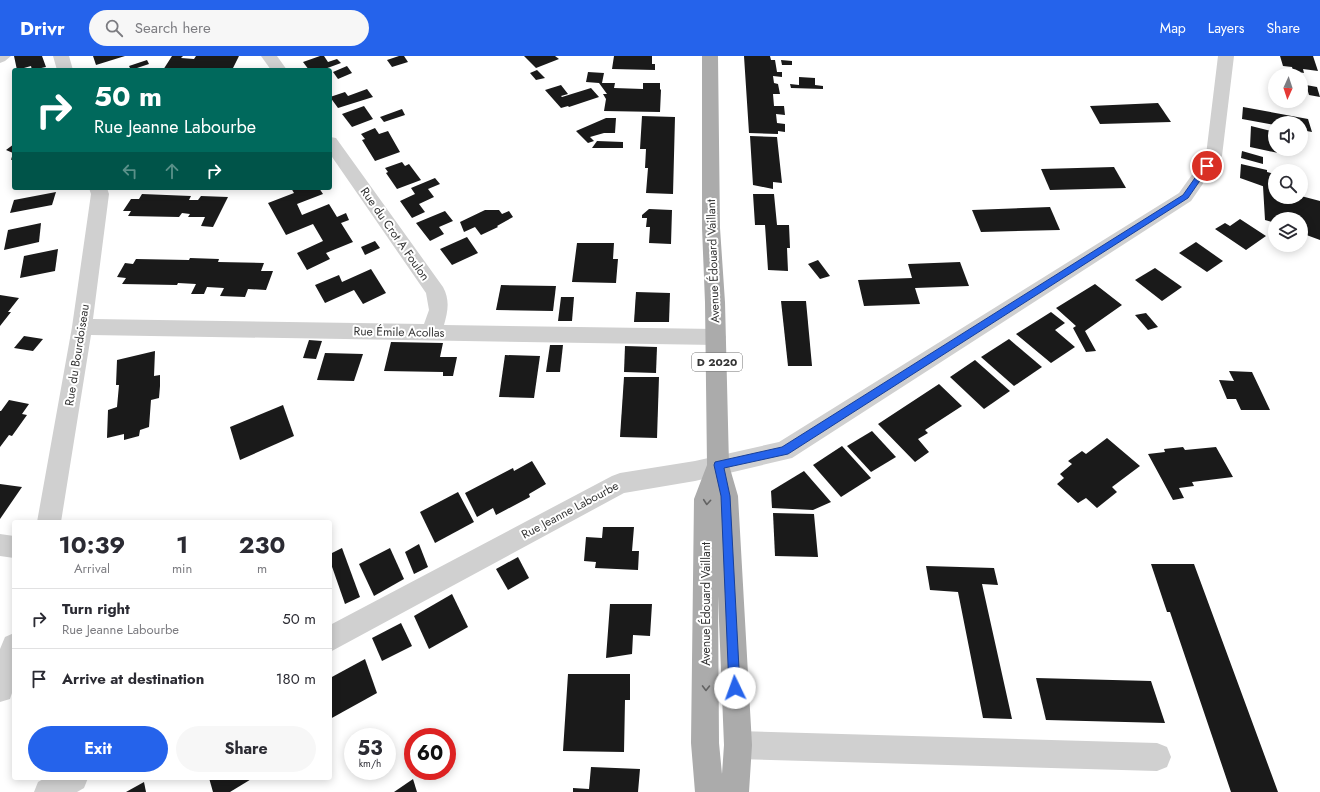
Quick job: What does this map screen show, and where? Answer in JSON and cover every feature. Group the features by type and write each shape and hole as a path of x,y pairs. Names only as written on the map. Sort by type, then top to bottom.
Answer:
{"main road":[{"name":"Avenue Édouard Vaillant","path":"710,56 712,244 716,337 718,465 726,496 738,745 736,792"},
{"name":"Avenue Édouard Vaillant","path":"710,792 705,743 706,499 718,465"}],"street":[{"path":"61,56 64,68"},
{"path":"269,56 278,68"},
{"name":"Rue Jeanne Labourbe","path":"332,638 620,483 695,471 784,451 1185,197 1214,156 1226,56"},
{"name":"Rue du Crot A Foulon","path":"332,145 436,292 439,310 431,332"},
{"name":"Rue du Bourdoiseau","path":"49,520 82,327 100,194 99,190"},
{"name":"Rue Émile Acollas","path":"82,327 716,337"},
{"path":"0,545 12,547"},
{"path":"0,689 12,652"},
{"path":"738,745 1157,757"},
{"path":"48,792 70,780"}],"building":[{"path":"14,56 42,56 46,67 32,68 31,66 17,68"},
{"path":"93,56 125,56 96,65"},
{"path":"172,56 183,56 181,58 194,59 196,56 239,56 233,68 164,68"},
{"path":"324,56 328,62 337,59 341,63 327,68 308,68 303,62"},
{"path":"404,56 408,62 392,67 387,60"},
{"path":"524,56 555,56 559,59 536,68"},
{"path":"614,56 652,56 652,64 655,64 655,70 612,69"},
{"path":"744,56 770,56 771,60 775,60 777,72 782,72 782,77 773,76 774,83 778,84 780,94 773,94 774,106 784,106 785,115 776,114 777,123 785,124 785,132 778,131 778,134 749,133"},
{"path":"1280,56 1313,56 1318,71 1308,70 1308,68 1292,68 1283,66"},
{"path":"147,60 149,64 137,68 130,68 129,66"},
{"path":"781,60 792,61 792,65 782,65"},
{"path":"347,66 352,73 338,79 333,72"},
{"path":"537,70 545,78 536,80 530,73"},
{"path":"588,72 604,73 602,83 615,83 614,88 643,89 643,83 660,83 660,112 604,111 606,99 603,94 607,94 599,83 586,82"},
{"path":"799,77 815,78 815,85 823,86 823,89 791,88 790,84 799,85"},
{"path":"561,85 568,94 561,96 562,97 591,88 599,97 569,107 561,108 545,90"},
{"path":"1308,85 1317,87 1320,97 1309,95"},
{"path":"367,89 373,97 338,108 332,100 332,96 345,92 348,96"},
{"path":"1158,103 1171,122 1100,124 1090,106"},
{"path":"364,106 373,119 352,127 342,114"},
{"path":"1243,107 1292,116 1268,116 1268,124 1242,119"},
{"path":"402,109 405,115 384,122 380,117"},
{"path":"642,116 675,117 673,194 646,193 648,168 645,168 646,149 640,149"},
{"path":"606,118 616,118 615,133 604,133 590,137 594,141 588,143 576,131"},
{"path":"1308,119 1312,132 1308,131"},
{"path":"1251,126 1268,130 1268,151 1250,147"},
{"path":"375,128 379,134 388,131 400,152 375,161 362,140 365,139 361,134"},
{"path":"750,136 777,137 782,183 773,182 773,189 753,185"},
{"path":"597,141 623,142 623,148 592,148"},
{"path":"12,146 12,153 6,150"},
{"path":"1242,151 1263,157 1263,164 1241,158"},
{"path":"402,162 405,166 409,164 421,180 397,189 386,173 388,172 385,168"},
{"path":"1241,164 1267,170 1268,204 1308,204 1308,198 1320,201 1320,240 1308,236 1308,212 1268,212 1268,221 1265,220 1263,186 1240,178"},
{"path":"1114,167 1126,188 1050,190 1041,169"},
{"path":"435,178 440,184 428,189 434,197 419,204 425,212 412,218 400,201 415,194 411,188"},
{"path":"292,190 320,190 323,194 297,204 302,215 329,204 337,217 346,213 349,220 341,223 353,242 326,253 330,259 307,270 297,253 323,241 313,224 286,235 268,203 294,193"},
{"path":"56,192 52,205 10,213 14,200"},
{"path":"142,194 191,196 189,200 198,200 201,196 228,197 213,227 201,226 205,217 188,217 190,214 182,213 179,217 128,216 131,211 123,211 131,199 139,199"},
{"path":"753,194 774,194 777,225 789,225 790,248 787,248 788,271 768,270 765,225 755,225"},
{"path":"1050,207 1060,230 981,232 972,210"},
{"path":"649,209 672,210 671,244 649,243 650,227 646,227 647,218 642,218 642,215"},
{"path":"485,210 499,210 502,214 509,211 513,217 497,226 498,227 481,235 475,227 464,232 460,222"},
{"path":"445,211 453,221 439,227 444,234 430,241 416,223"},
{"path":"1240,219 1266,236 1246,250 1215,229 1225,223 1230,226"},
{"path":"41,223 39,242 4,250 8,230"},
{"path":"467,237 478,253 452,265 440,249"},
{"path":"375,241 380,248 365,255 361,247"},
{"path":"1196,242 1223,261 1207,272 1179,253"},
{"path":"577,243 614,243 613,259 618,259 616,283 572,282"},
{"path":"58,249 55,271 20,278 24,256"},
{"path":"190,258 219,259 218,262 264,263 261,271 273,271 266,290 248,289 245,297 220,296 224,288 207,287 204,294 191,294 196,284 122,284 126,278 117,277 125,263 133,264 136,259 189,260"},
{"path":"818,260 830,276 820,279 808,264"},
{"path":"960,262 969,286 915,288 920,304 864,306 858,280 912,278 908,264"},
{"path":"1155,268 1182,287 1162,301 1135,280"},
{"path":"371,269 386,293 363,304 354,290 325,303 315,285 339,275 342,282"},
{"path":"1095,284 1122,305 1085,331 1096,351 1086,352 1073,328 1076,326 1056,308"},
{"path":"501,285 556,286 553,311 496,310"},
{"path":"636,292 670,293 669,322 634,322"},
{"path":"0,295 19,298 8,312 11,312 0,326"},
{"path":"561,297 574,297 572,321 558,321"},
{"path":"781,301 806,301 812,366 788,366"},
{"path":"1051,312 1065,323 1055,330 1075,347 1051,363 1016,334"},
{"path":"1146,313 1158,327 1148,330 1135,315"},
{"path":"24,336 43,339 33,351 14,348"},
{"path":"1009,339 1042,367 1014,386 981,357"},
{"path":"309,340 322,341 316,359 303,358"},
{"path":"391,342 443,343 440,357 457,357 453,376 443,376 443,372 384,371"},
{"path":"550,345 563,345 560,372 546,372"},
{"path":"625,346 657,347 656,373 624,372"},
{"path":"155,351 154,376 160,375 160,386 159,398 151,400 149,427 140,430 139,436 124,440 124,434 107,438 108,410 117,407 119,385 116,385 117,360"},
{"path":"325,353 363,354 354,381 317,380"},
{"path":"505,355 540,356 534,398 499,397"},
{"path":"975,360 1010,391 984,409 950,377"},
{"path":"1229,371 1252,372 1270,410 1241,410 1236,399 1227,399 1219,380 1234,381"},
{"path":"624,377 659,377 657,438 620,437"},
{"path":"939,384 962,406 925,430 928,433 918,439 929,452 915,462 878,424"},
{"path":"9,400 29,404 22,414 27,415 12,436 9,435 0,447 0,411"},
{"path":"283,405 294,436 240,460 230,427"},
{"path":"872,431 896,457 871,472 847,446"},
{"path":"1107,438 1140,466 1112,487 1117,492 1097,508 1086,498 1078,503 1057,484 1064,478 1060,474 1072,464 1068,461 1082,451 1086,454"},
{"path":"842,446 871,478 841,497 813,465"},
{"path":"1183,447 1185,450 1216,447 1233,477 1192,482 1194,486 1179,488 1184,498 1173,500 1148,454 1165,452 1164,449"},
{"path":"532,461 546,484 529,494 530,497 496,515 493,508 477,517 465,493 513,468 514,471"},
{"path":"804,471 831,502 813,510 772,508 771,491"},
{"path":"0,484 22,487 0,519"},
{"path":"458,492 474,522 435,543 420,512"},
{"path":"773,513 814,514 818,557 775,556"},
{"path":"603,527 634,527 632,551 639,551 638,570 595,568 596,562 584,561 586,537 602,538"},
{"path":"419,544 428,567 414,574 405,552"},
{"path":"342,548 360,597 345,604 332,567 332,553"},
{"path":"390,548 404,579 374,596 359,564"},
{"path":"518,557 529,578 508,590 496,569"},
{"path":"1151,564 1194,564 1278,792 1231,792 1170,612 1167,612"},
{"path":"926,566 994,568 998,585 982,584 1012,719 983,718 958,592 930,590"},
{"path":"452,594 468,627 429,649 414,616"},
{"path":"610,604 652,604 650,636 633,635 632,654 606,658"},
{"path":"401,623 412,646 382,661 372,638"},
{"path":"365,659 377,693 332,718 332,677"},
{"path":"568,674 630,674 630,700 625,700 624,752 563,751"},
{"path":"1036,678 1151,681 1165,723 1046,720"},
{"path":"591,767 640,769 638,792 573,792 573,788 589,789"},
{"path":"210,780 250,780 230,792 213,792"},
{"path":"413,780 417,792 394,792"},
{"path":"144,782 146,792 126,792"}],"route":[{"path":"735,688 726,496 718,465 784,451 1185,197 1207,166"}]}
